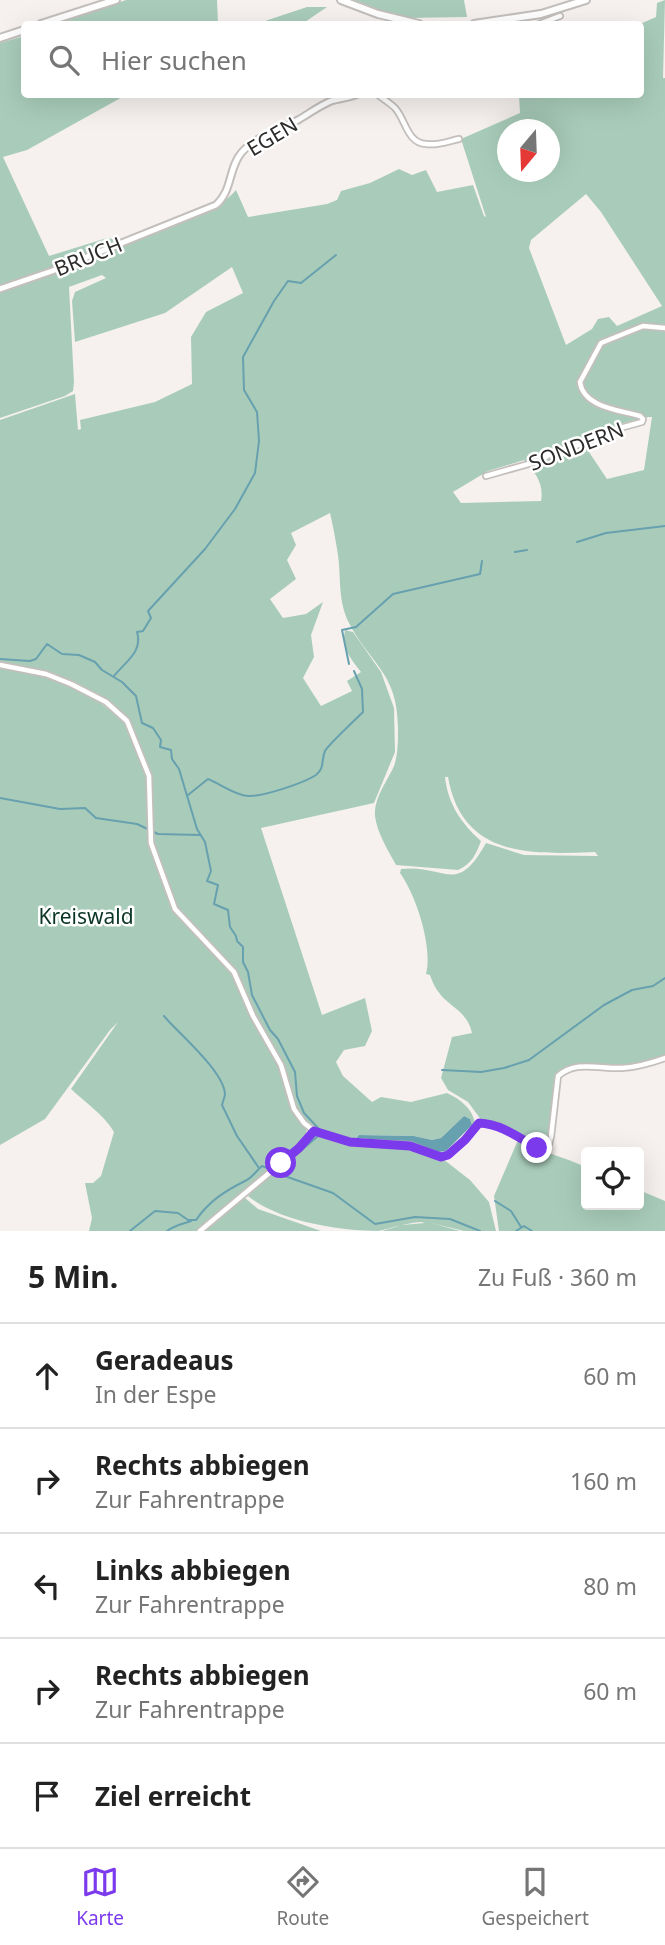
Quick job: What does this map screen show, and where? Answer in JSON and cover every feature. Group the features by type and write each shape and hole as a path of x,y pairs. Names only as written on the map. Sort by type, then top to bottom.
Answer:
{"main road":[{"path":"50,21 116,0"},
{"path":"341,0 407,21"},
{"path":"494,21 541,14 586,0"},
{"path":"0,38 21,31"}],"street":[{"path":"546,21 560,16"},
{"name":"EGEN","path":"175,221 216,205 224,198 229,189 233,166 242,152 255,142 321,105 345,98"},
{"path":"382,98 394,107 417,142 432,145 459,139"},
{"name":"BRUCH","path":"0,289 175,221"},
{"name":"SONDERN","path":"486,476 540,461 554,452 589,442 602,432 642,422 640,416 587,398 580,382 601,343 643,326 665,328"},
{"path":"0,665 46,674 71,684 106,702 127,722 149,776 151,843 170,897 180,916 234,972 253,1016 281,1065 298,1116 314,1131 350,1142 410,1146 441,1157 448,1155 465,1140 479,1123 491,1123 537,1148 544,1149 551,1137 558,1076 566,1069 579,1066 634,1066 665,1058"},
{"path":"200,1231 299,1148 314,1131"}],"green space":[{"path":"126,0 217,0 218,21 66,21"},
{"path":"348,0 464,0 467,17 405,18"},
{"name":"Kreiswald","path":"665,0 665,1056 627,1065 570,1067 556,1075 549,1136 545,1144 540,1146 504,1127 482,1121 468,1102 448,1090 441,1078 452,1037 472,1033 466,1019 442,996 430,975 426,974 427,950 422,922 412,894 400,873 401,869 458,874 476,859 486,843 524,855 598,856 595,852 524,851 502,846 484,837 468,823 456,803 448,777 445,777 449,796 457,812 481,841 475,854 467,865 458,870 396,865 380,835 375,809 396,757 397,709 387,680 355,634 344,611 330,513 291,533 296,545 287,560 296,579 270,599 283,618 306,614 323,602 311,635 314,657 303,678 321,706 352,691 347,681 361,672 350,658 344,642 345,630 353,632 381,672 394,708 395,752 374,803 261,828 322,1015 365,998 372,1031 365,1046 344,1050 336,1062 343,1076 372,1102 381,1097 411,1102 447,1093 465,1105 475,1123 472,1125 470,1119 464,1116 441,1138 432,1140 414,1136 359,1135 353,1140 314,1128 301,1116 294,1102 286,1072 254,1016 234,968 173,903 172,910 233,972 249,1011 283,1072 296,1115 307,1131 290,1153 246,1189 245,1198 258,1209 321,1231 89,1231 92,1218 85,1183 93,1183 101,1176 114,1132 100,1115 71,1089 118,1022 45,1119 0,1145 0,666 53,677 87,692 128,725 130,723 113,706 82,686 60,676 0,663 0,420 75,394 78,430 81,429 80,420 155,402 192,384 191,337 206,312 243,293 232,267 165,313 75,342 72,301 75,292 106,278 102,275 69,287 73,391 0,418 0,293 201,214 220,204 236,190 248,217 327,204 337,200 341,191 370,183 399,169 412,175 426,170 437,192 473,185 486,217 461,139 497,123 497,182 560,182 560,119 506,119 520,113 519,98 644,98 644,22 656,17 657,3","holes":["586,194 601,212 662,306 617,326 609,317 598,319 592,329 566,345 529,248 531,240","652,417 644,470 607,479 585,446 605,430","524,460 541,489 541,501 461,503 453,492 488,471"]},
{"path":"307,7 327,7 306,21 265,21"},
{"path":"21,37 21,98 121,98 27,150 3,157 49,256 107,238 118,240 34,275 0,286 0,43"},
{"path":"313,1134 339,1140 410,1147 443,1159 470,1180 489,1202 496,1231 464,1231 431,1223 460,1231 382,1231 401,1225 378,1231 328,1227 275,1212 248,1196"},
{"path":"518,1140 581,1165 581,1210 644,1210 644,1192 665,1201 665,1231 499,1231 494,1196"}],"water":[{"path":"464,1116 470,1119 472,1125 446,1151 439,1152 409,1142 356,1138 359,1135 414,1136 432,1140 441,1138"}],"waterway":[{"path":"114,676 136,651 137,632 143,631 151,618 148,611 205,549 235,509 255,473 259,441 257,412 244,390 243,357 288,281 301,283 336,255"},
{"path":"577,542 606,533 665,526"},
{"path":"515,552 527,550"},
{"path":"349,664 342,630 356,627 393,594 480,574 482,561"},
{"path":"0,659 30,661 36,659 47,644 62,654 79,655 95,662 136,696 142,723 153,728 161,740 160,747 171,750 197,829 205,842 211,871 207,881 218,885 214,904 228,910 230,927 243,947 243,962 248,972 252,995 295,1072 297,1096 304,1113 319,1129"},
{"path":"188,795 208,779 248,796 283,789 316,775 321,770 327,748 363,712 362,689 354,671"},
{"path":"0,798 60,809 85,808 96,818 137,824 158,834 200,835"},
{"path":"442,1070 481,1072 529,1060 604,1005 632,990 653,986 665,978"},
{"path":"164,1016 217,1075 225,1095 222,1105 237,1136 259,1168"},
{"path":"318,1136 284,1165 279,1174 333,1193 375,1224 415,1217 450,1219 480,1231"},
{"path":"130,1231 155,1211 178,1213 188,1220 196,1220 212,1202 250,1178 262,1166 270,1169"},
{"path":"495,1201 511,1211 521,1227"},
{"path":"167,1231 191,1221"},
{"path":"516,1231 524,1226 532,1231"}],"route":[{"path":"281,1163 314,1131 350,1142 410,1146 441,1157 448,1155 465,1140 479,1123 491,1123 537,1148"}]}
